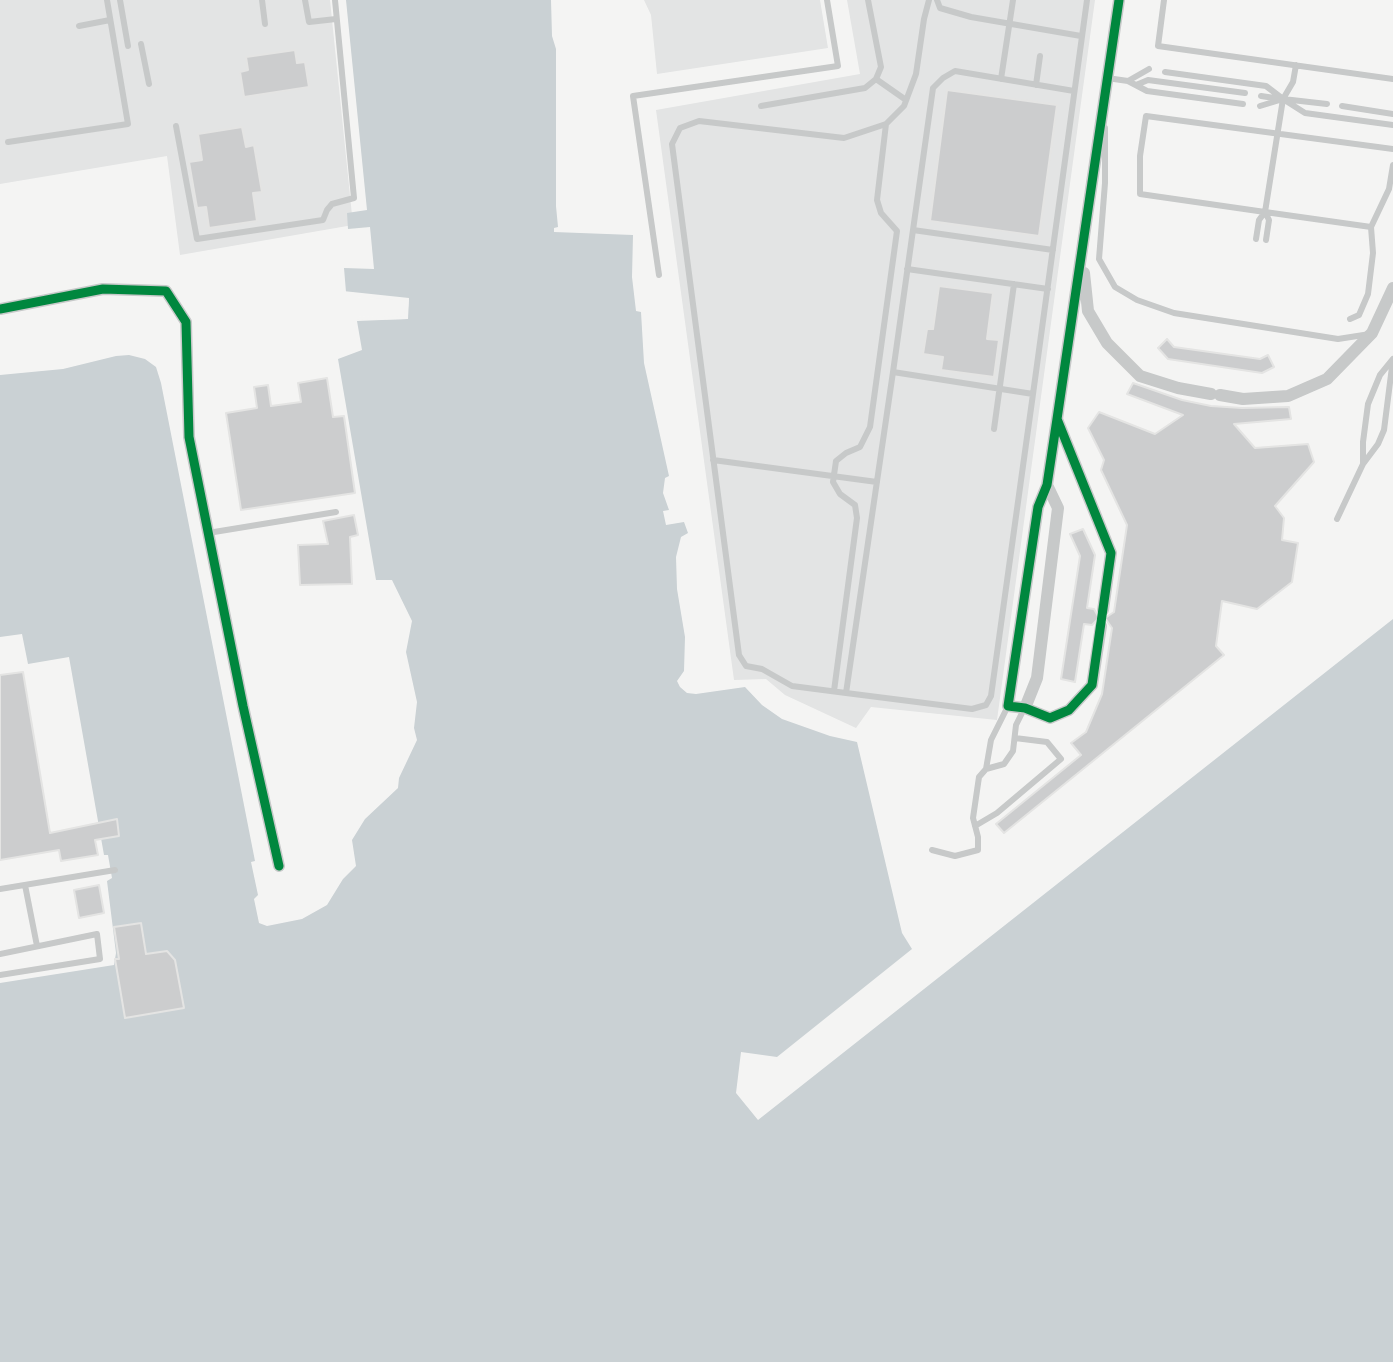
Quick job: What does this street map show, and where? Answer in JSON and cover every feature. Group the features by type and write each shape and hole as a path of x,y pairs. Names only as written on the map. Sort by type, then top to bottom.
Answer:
{"street":[{"path":"1101,626 1092,685 1069,710 1050,718 1025,708 1008,706 1038,507 1046,485 1057,419 1119,0"},
{"path":"1082,255 1088,311 1107,343 1140,376 1178,388 1242,399 1288,396 1327,379 1372,333 1393,288"},
{"path":"0,309 103,289 166,290 186,322 189,437 243,706 279,866"},
{"path":"1057,419 1111,553 1103,611"},
{"path":"1025,708 1037,678 1058,508 1046,485"}],"lane":[{"path":"8,142 128,124 107,0"},
{"path":"120,0 128,46"},
{"path":"262,0 265,24"},
{"path":"305,0 309,22 337,19"},
{"path":"176,125 197,239 323,220 332,204 354,198 335,0"},
{"path":"659,275 633,96 838,66 827,0"},
{"path":"761,106 865,88 876,79 881,67 869,0"},
{"path":"929,0 916,74 904,106 886,124 844,138 699,121 680,128 672,144 738,655 746,666 762,669 792,687 972,709 986,705 991,696 1087,0"},
{"path":"937,0 940,8 971,17 1081,36"},
{"path":"1001,79 1013,0"},
{"path":"1164,0 1157,46 1393,79"},
{"path":"79,26 110,20"},
{"path":"142,44 149,84"},
{"path":"1037,85 1040,56"},
{"path":"1256,239 1259,220 1265,212 1283,99 1293,82 1296,65"},
{"path":"1128,81 1149,69"},
{"path":"846,693 933,88 954,71 1074,91"},
{"path":"1165,72 1266,86 1305,113 1393,125"},
{"path":"1107,78 1128,81 1147,91 1243,104"},
{"path":"876,79 906,100"},
{"path":"1136,85 1148,80 1245,93"},
{"path":"1261,96 1327,104"},
{"path":"1260,106 1283,99"},
{"path":"1342,106 1393,114"},
{"path":"1102,113 1106,137 1100,259 1115,287 1137,300 1174,313 1338,339 1372,333"},
{"path":"1371,227 1140,194 1140,156 1146,116 1393,149"},
{"path":"834,691 857,518 855,505 840,494 833,482 836,461 860,447 870,427 897,231 881,213 877,200 886,124"},
{"path":"1350,319 1359,314 1368,294 1373,253 1371,227 1389,189 1393,165"},
{"path":"1265,212 1269,220 1266,240"},
{"path":"913,230 1053,250"},
{"path":"907,269 1048,289"},
{"path":"994,429 1014,284"},
{"path":"1363,464 1368,404 1380,375 1393,359"},
{"path":"1337,519 1363,464 1378,444 1384,430 1393,359"},
{"path":"893,372 1033,394"},
{"path":"713,460 877,482"},
{"path":"208,533 336,512"},
{"path":"932,850 955,856 978,850 973,818 979,777 986,769 991,740 1008,706"},
{"path":"986,769 1004,764 1013,751 1016,725 1025,708"},
{"path":"975,826 997,813 1061,759 1047,742 1015,738"},
{"path":"0,889 115,870"},
{"path":"25,885 37,946"},
{"path":"0,954 97,934 100,959 0,975"}],"shaded area":[{"path":"0,0 330,0 353,225 180,255 167,156 0,184"},
{"path":"346,0 551,0 552,36 556,49 558,227 554,228 554,232 633,235 632,277 636,311 641,312 644,363 669,476 665,478 663,493 669,510 663,511 666,525 684,522 688,533 681,537 676,557 677,589 685,637 684,671 677,681 687,693 696,694 745,687 762,705 782,719 830,736 857,742 902,933 912,949 777,1057 741,1052 736,1093 758,1120 1393,619 1393,1362 0,1362 0,983 114,965 116,953 107,881 112,878 108,855 104,855 69,657 28,664 22,634 0,637 0,375 63,369 129,355 145,359 156,367 255,861 251,862 258,895 254,899 259,923 267,926 302,919 327,905 343,879 356,866 352,840 365,819 398,788 399,778 417,740 414,728 417,702 406,652 412,621 392,580 376,580 338,359 362,350 357,321 407,319 409,299 346,292 344,268 374,269 370,227 348,229 347,213 367,210"},
{"path":"644,0 820,0 828,48 657,74 651,15"},
{"path":"847,0 1095,0 997,720 871,707 856,728 785,695 766,679 734,680 656,110 860,74"}],"pier":[{"path":"343,291 409,298 408,319 354,320 357,317 404,316 405,301 346,296"}],"building":[{"path":"295,50 297,63 305,62 309,87 244,97 240,72 248,70 246,57"},
{"path":"947,90 1057,105 1039,236 930,221"},
{"path":"242,127 246,147 254,145 262,192 253,193 257,221 209,228 206,207 197,208 189,162 202,160 198,134"},
{"path":"939,286 993,293 987,339 999,340 994,377 941,370 943,357 923,354 927,329 933,329"},
{"path":"1167,339 1174,347 1260,359 1268,355 1274,367 1262,373 1168,359 1158,348"},
{"path":"327,378 333,417 344,416 355,493 241,510 226,413 257,408 254,387 268,385 271,406 301,402 298,383"},
{"path":"1133,383 1182,400 1211,406 1289,407 1291,419 1234,424 1255,448 1308,444 1314,462 1275,506 1284,518 1282,540 1298,543 1292,582 1257,609 1222,601 1216,646 1224,655 1004,833 996,824 1081,755 1071,743 1086,732 1102,694 1112,628 1105,618 1114,612 1127,525 1101,470 1104,460 1088,428 1099,412 1155,434 1183,415 1127,394"},
{"path":"354,515 358,535 350,537 352,584 300,585 298,545 328,544 323,521"},
{"path":"1083,529 1095,555 1087,608 1094,609 1099,618 1092,625 1084,624 1075,682 1061,679 1080,556 1070,534"},
{"path":"23,672 50,833 117,819 119,836 95,840 98,855 61,861 59,850 0,860 0,675"},
{"path":"99,885 104,913 79,918 74,890"},
{"path":"141,923 146,954 167,951 175,960 184,1008 125,1018 115,959 119,959 114,927"}],"cycle path":[{"path":"1057,419 1111,553 1092,685 1069,710 1050,718 1025,708 1008,706 1038,507 1047,485 1119,0"},
{"path":"0,309 103,289 166,291 186,322 189,437 243,706 279,866"}]}
